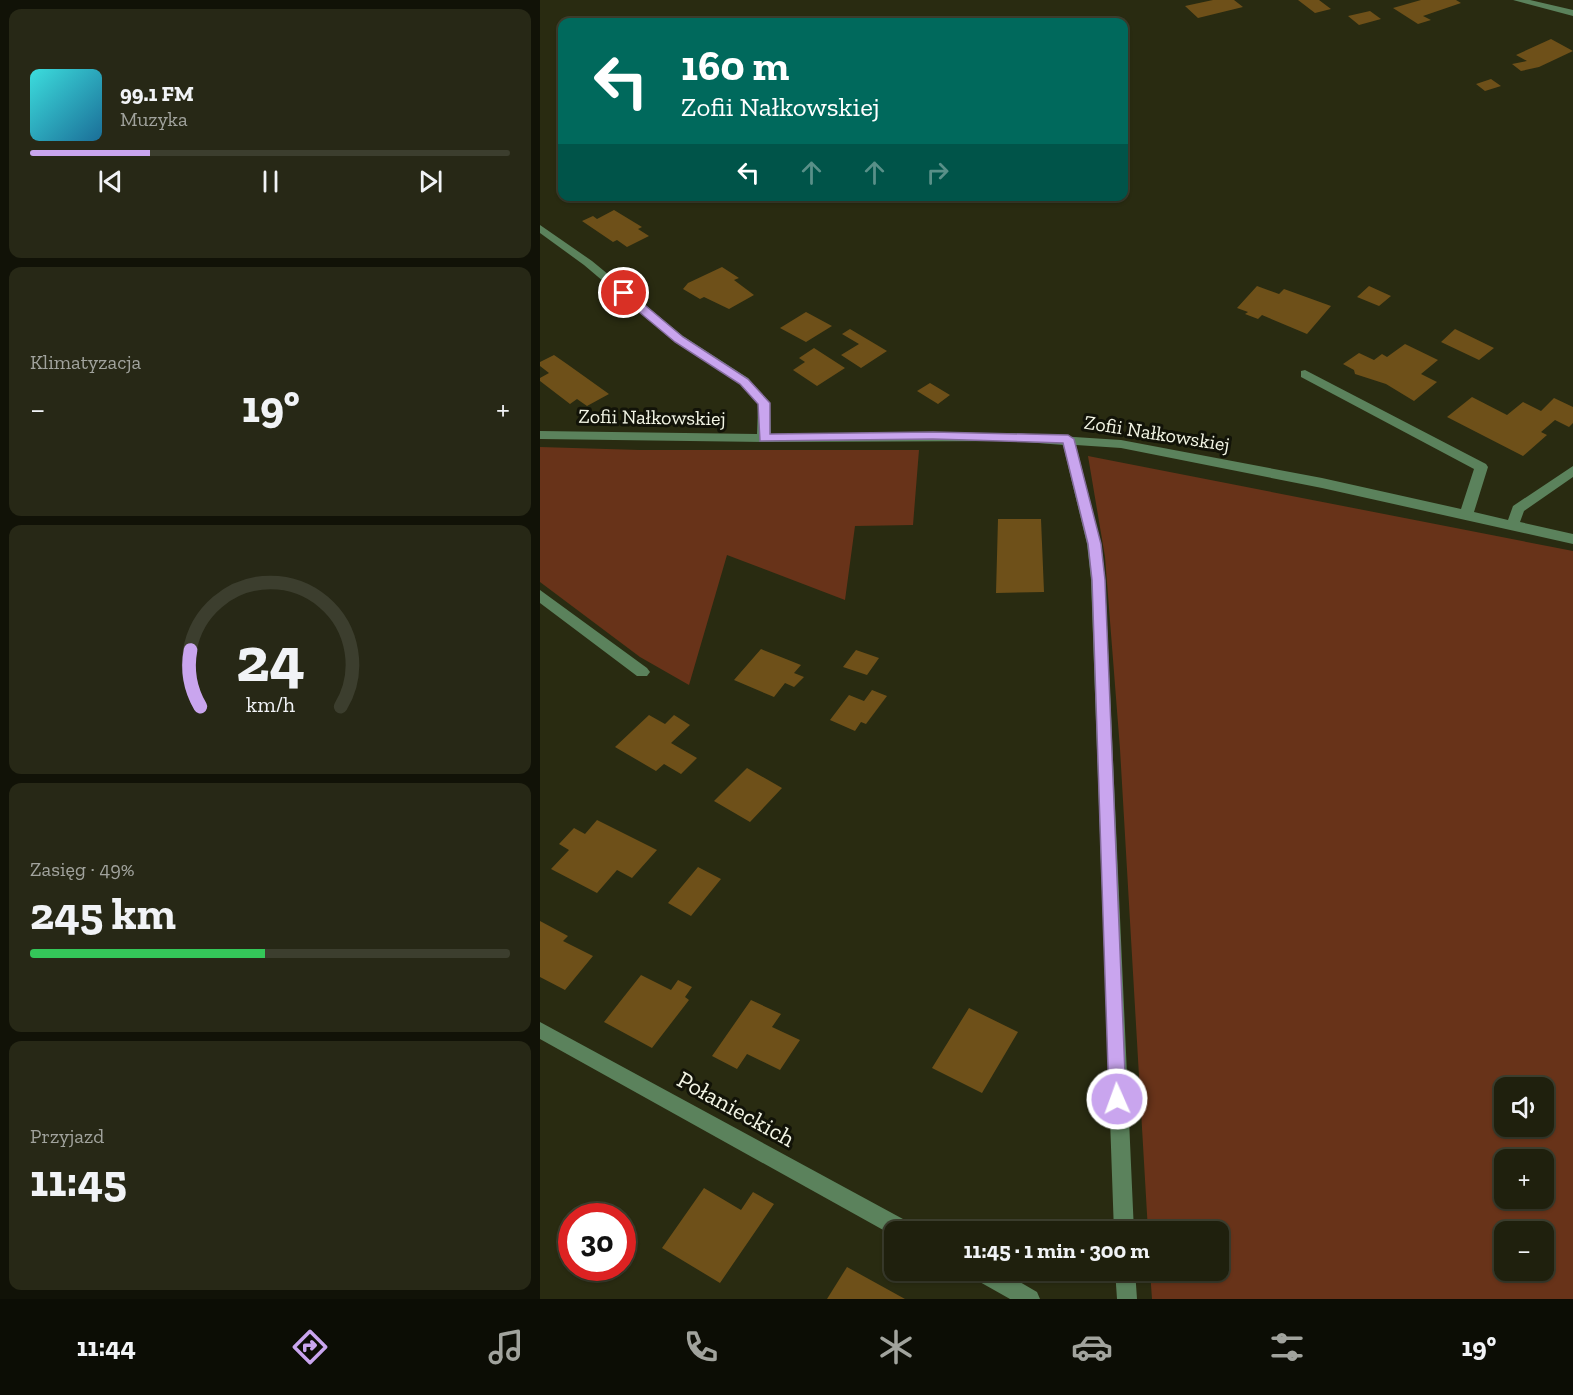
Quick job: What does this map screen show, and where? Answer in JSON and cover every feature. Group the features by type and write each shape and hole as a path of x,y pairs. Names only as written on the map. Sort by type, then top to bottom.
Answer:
{"street":[{"path":"1522,0 1573,13"},
{"path":"540,228 588,263 679,339 744,381 764,403 764,438"},
{"path":"1305,374 1481,467 1466,516"},
{"name":"Zofii Nałkowskiej","path":"540,435 764,438 933,435 1068,439 1121,444 1322,483 1573,539"},
{"path":"1068,439 1094,544 1098,580 1124,1221"},
{"path":"1512,527 1518,509 1573,470"},
{"path":"540,595 642,672"},
{"name":"Połanieckich","path":"540,1030 887,1221"},
{"path":"998,1281 1030,1299"},
{"path":"1126,1281 1127,1299"}],"shaded area":[{"path":"540,447 640,450 919,450 913,525 855,526 845,600 727,555 689,685 640,657 540,582"},
{"path":"1088,456 1573,551 1573,1299 1152,1299 1151,1281 1229,1281 1229,1221 1147,1221 1120,749 1105,557"}],"building":[{"path":"1213,0 1234,0 1243,7 1198,18 1185,6"},
{"path":"1298,0 1319,0 1331,9 1315,13"},
{"path":"1421,0 1456,0 1461,3 1423,16 1431,20 1418,24 1393,8"},
{"path":"1370,11 1381,19 1359,25 1348,16"},
{"path":"1551,39 1573,51 1539,67 1521,71 1512,64 1527,61 1516,55"},
{"path":"1491,79 1501,86 1485,91 1476,84"},
{"path":"614,210 642,227 638,229 649,236 627,247 617,240 613,242 582,221 593,216 597,219"},
{"path":"722,267 739,278 734,280 754,295 729,309 704,297 700,299 683,289 688,283"},
{"path":"1257,286 1279,294 1284,289 1331,306 1307,334 1262,315 1258,319 1237,308"},
{"path":"1369,286 1391,296 1379,306 1357,297"},
{"path":"806,312 832,326 806,342 780,328"},
{"path":"850,329 887,351 861,368 841,355 859,344 842,334"},
{"path":"1455,329 1494,348 1479,360 1441,342"},
{"path":"1405,344 1438,360 1421,374 1437,382 1414,401 1386,384 1355,374 1354,370 1343,364 1359,353 1374,360 1382,354 1387,357"},
{"path":"814,348 845,368 817,386 793,370 805,362 799,358"},
{"path":"554,355 609,394 587,406 577,399 570,404 540,381 540,378 549,373 540,366 540,362"},
{"path":"930,383 950,395 938,404 917,391"},
{"path":"1472,397 1507,415 1523,402 1541,411 1554,398 1573,407 1573,423 1569,427 1555,420 1541,432 1547,435 1523,456 1447,417"},
{"path":"998,519 1041,519 1044,592 996,593"},
{"path":"761,649 801,665 794,673 804,677 794,687 785,683 774,697 734,680"},
{"path":"856,650 879,658 867,675 843,667"},
{"path":"872,690 887,696 866,724 861,722 855,731 830,720 849,695 864,701"},
{"path":"649,715 665,724 674,715 690,725 671,743 697,758 681,774 664,764 656,771 615,747"},
{"path":"747,768 782,788 750,822 714,801"},
{"path":"597,820 657,850 632,878 617,870 597,893 551,869 569,850 559,844 574,828 585,834"},
{"path":"698,867 721,879 691,916 668,903"},
{"path":"540,921 568,936 563,941 593,956 565,990 540,977"},
{"path":"641,975 671,990 678,980 692,987 685,997 689,1000 652,1048 604,1022"},
{"path":"751,1000 781,1014 772,1027 800,1040 780,1070 747,1054 737,1069 712,1056"},
{"path":"969,1008 1018,1032 982,1093 932,1068"},
{"path":"704,1188 741,1210 753,1192 774,1204 720,1283 662,1248"},
{"path":"847,1267 905,1299 827,1299"}],"route":[{"path":"624,293 679,339 744,381 764,403 764,438 933,435 1068,439 1075,475 1094,544 1098,580 1117,1099"}]}
